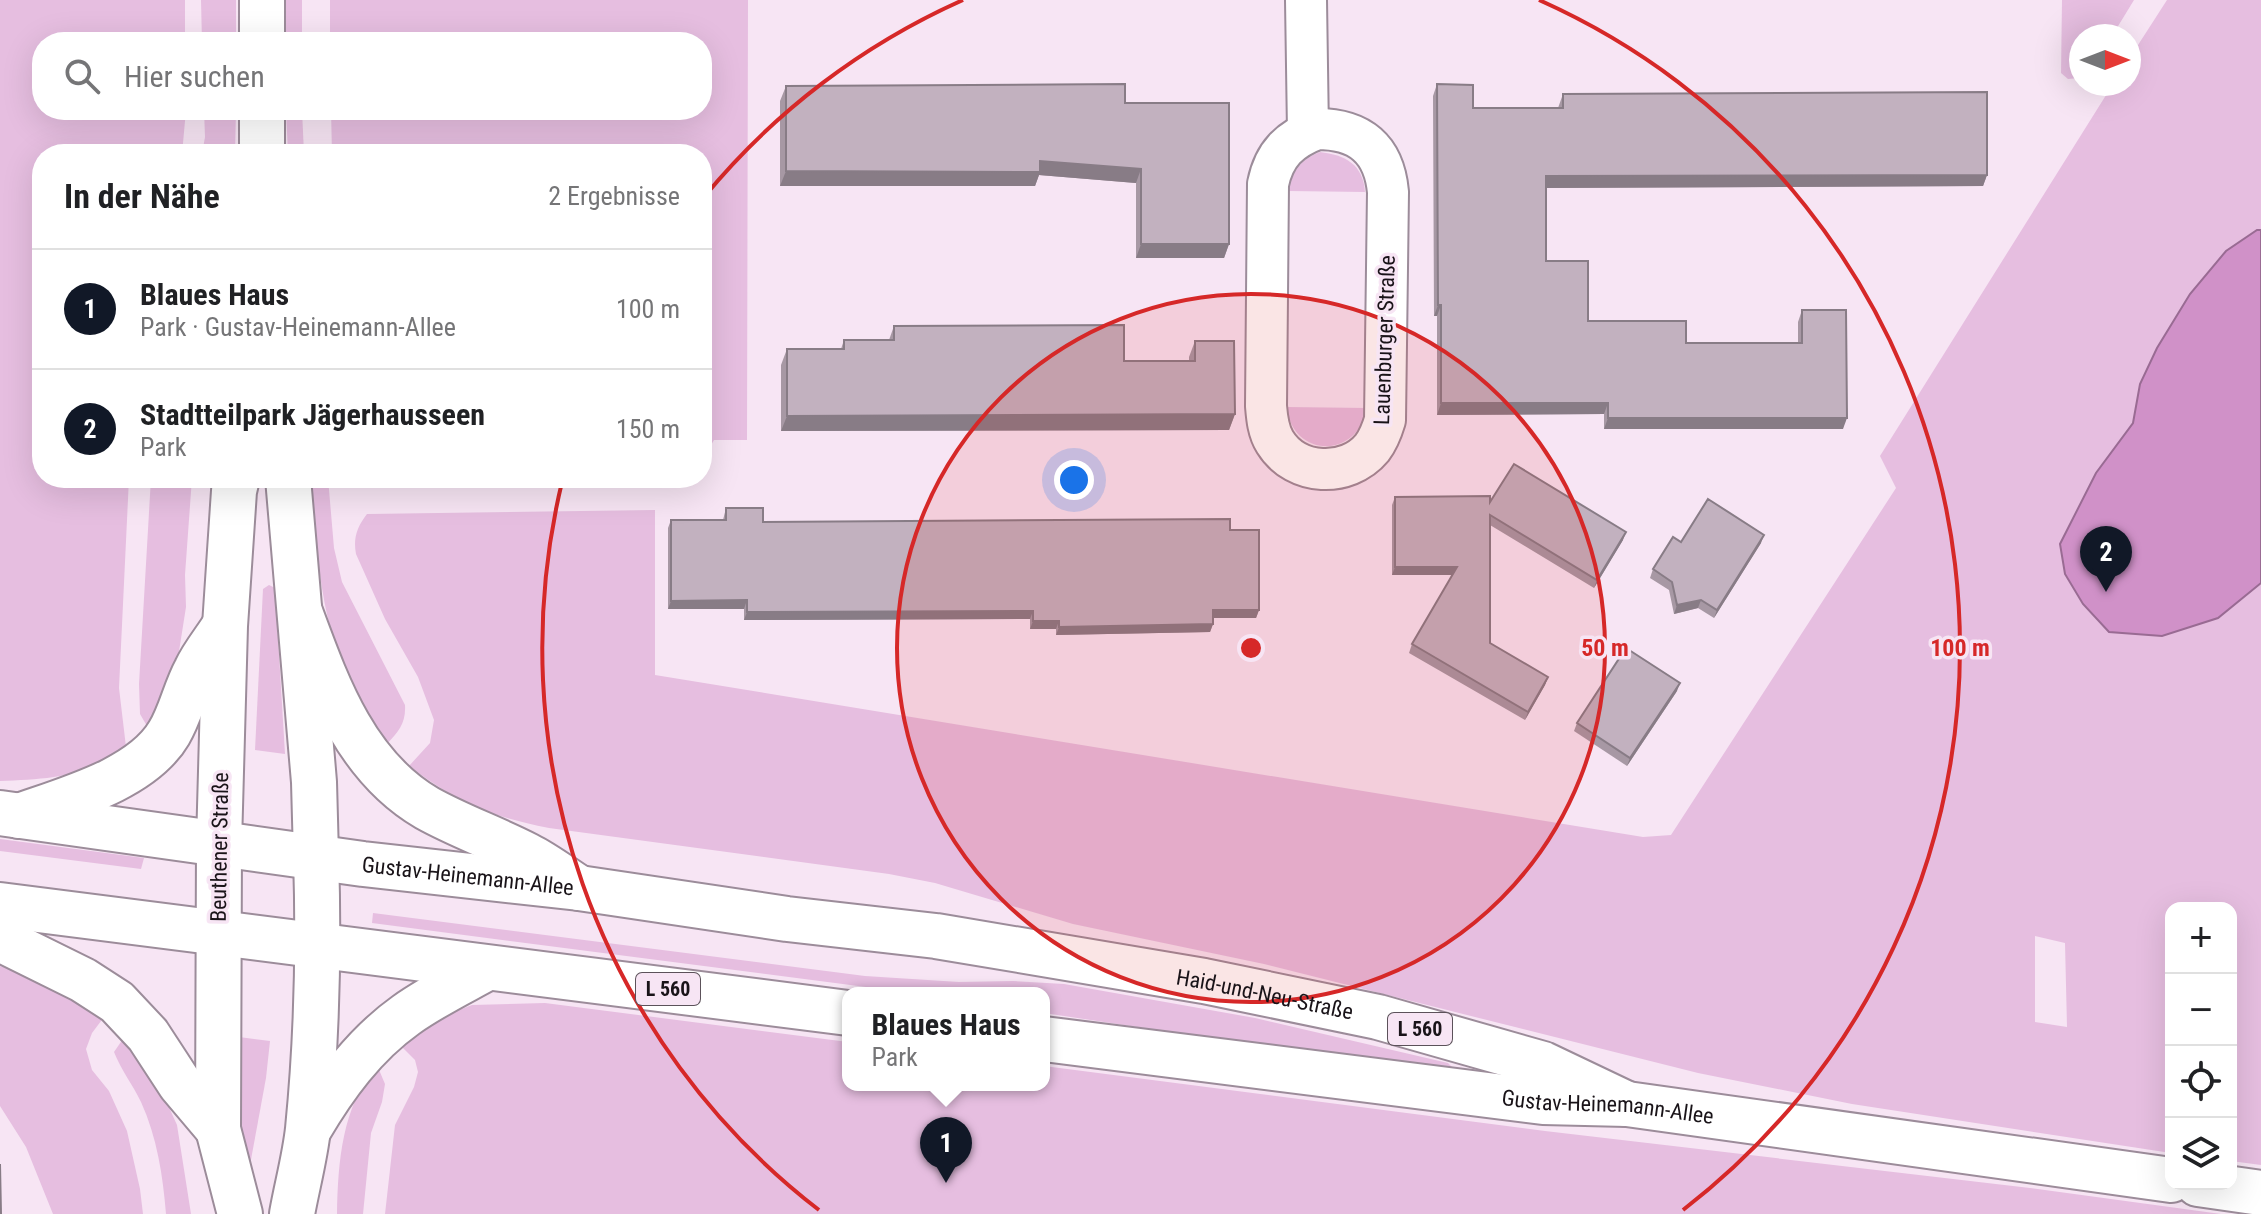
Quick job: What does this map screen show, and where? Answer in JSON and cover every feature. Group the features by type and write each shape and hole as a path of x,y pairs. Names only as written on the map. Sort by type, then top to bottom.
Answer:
{"main road":[{"path":"262,0 262,32"},
{"path":"262,120 262,144"},
{"name":"Beuthener Straße","path":"235,488 225,626 219,844 218,1129 240,1214"},
{"path":"289,488 314,782 319,945 307,1131 292,1214"},
{"path":"300,612 327,686 347,723 382,772 426,807 530,856 579,888"},
{"path":"10,814 107,782 153,752 168,735 196,670 225,626"},
{"name":"Gustav-Heinemann-Allee","path":"10,814 219,844 579,888 787,919 936,936"},
{"name":"L 560","path":"0,905 842,1012"},
{"name":"Haid-und-Neu-Straße","path":"936,936 1204,981 1378,1017 1543,1064 1627,1104"},
{"path":"0,939 83,980 117,1002 148,1035 180,1084 218,1129"},
{"path":"307,1131 330,1093 372,1043 407,1014 487,968"},
{"name":"Gustav-Heinemann-Allee","path":"1050,1040 1543,1102 1627,1104 2165,1179"},
{"path":"2237,1190 2261,1193"}],"street":[{"path":"1306,0 1308,132"},
{"name":"Lauenburger Straße","path":"1340,129 1364,140 1382,161 1387,179 1385,420 1380,436 1370,451 1346,467 1325,470 1307,467 1287,456 1275,443 1268,426 1266,406 1268,184 1278,156 1291,141 1308,132 1340,129"}],"shaded area":[{"path":"0,0 185,0 185,32 32,32 32,120 185,120 183,144 32,144 32,488 129,488 119,688 126,747 81,771 50,778 0,781"},
{"path":"201,0 236,0 236,32 202,32"},
{"path":"286,0 302,0 302,32 286,32"},
{"path":"330,0 748,0 747,440 714,440 712,444 712,144 332,144 331,120 712,120 712,32 330,32"},
{"path":"2062,0 2134,0 2119,24 2069,24 2069,79 2061,73"},
{"path":"2167,0 2261,0 2261,1165 2237,1162 2237,902 2165,902 2165,1152 1852,1104 1698,1073 1264,964 1073,924 935,883 889,874 549,828 475,806 409,766 430,743 434,720 418,677 385,619 356,554 355,543 367,514 655,510 655,675 1643,837 1671,835 1896,488 1880,456 2105,96 2141,96 2141,40","holes":["2035,936 2065,943 2067,1027 2035,1022"]},
{"path":"204,120 236,120 235,144 204,144"},
{"path":"286,120 302,120 304,144 288,144"},
{"path":"1320,152 1351,163 1361,174 1365,192 1288,191 1298,167"},
{"path":"2261,230 2261,583 2218,618 2162,636 2109,632 2083,604 2065,574 2060,544 2096,473 2133,423 2140,384 2157,348 2190,294 2226,251"},
{"path":"1287,407 1367,408 1361,426 1351,437 1340,444 1328,446 1316,445 1297,432 1290,421"},
{"path":"150,488 191,488 185,575 186,607 177,664 156,714 147,726 140,714"},
{"path":"311,488 329,488 334,548 342,582 405,705 401,726 387,744 349,683 337,651 321,584"},
{"path":"269,585 275,588 285,754 255,750 263,589"},
{"path":"0,839 144,858 141,869 0,851"},
{"path":"373,913 865,976 1064,984 1255,1018 1448,1063 1454,1069 1358,1060 1050,1014 1050,987 866,987 372,923"},
{"path":"0,966 55,986 104,1017 92,1033 86,1049 92,1070 109,1091 127,1131 143,1214 53,1214 26,1147 0,1106"},
{"path":"545,1003 842,1041 842,1091 1050,1091 1050,1067 2221,1214 385,1214 395,1125 418,1072 415,1060 396,1041 423,1024 472,1005"},
{"path":"125,1036 158,1083 177,1125 191,1214 166,1214 161,1171 151,1129 141,1102 114,1052"},
{"path":"239,1037 270,1041 250,1165 240,1159"},
{"path":"377,1065 385,1084 371,1133 363,1214 337,1214 341,1155 349,1116 365,1081"}],"building":[{"path":"1125,84 1125,103 1229,103 1229,244 1141,244 1141,169 1040,161 1040,172 786,171 786,86"},
{"path":"1437,84 1473,85 1473,108 1563,108 1563,94 1987,92 1987,175 1546,176 1546,261 1588,261 1588,321 1686,321 1686,343 1802,343 1802,310 1846,310 1847,418 1608,418 1608,403 1441,403"},
{"path":"1124,325 1124,361 1195,361 1195,341 1234,341 1235,414 787,416 787,349 844,349 844,340 894,340 894,326"},
{"path":"1514,464 1626,532 1597,580 1490,515 1490,643 1548,677 1528,712 1412,644 1457,567 1395,567 1395,497 1490,496 1490,502"},
{"path":"1708,499 1764,535 1717,610 1701,600 1677,605 1672,582 1653,569 1673,537 1681,542"},
{"path":"726,508 763,508 763,522 1230,519 1230,530 1259,530 1259,610 1213,610 1213,624 1059,627 1059,621 1033,621 1033,611 747,612 747,600 671,601 671,520 726,520"},
{"path":"1626,648 1680,683 1630,758 1577,723"}],"place":[{"name":"Stadtteilpark Jägerhausseen","path":"2106,592"},
{"name":"Blaues Haus","path":"946,1183"}]}
